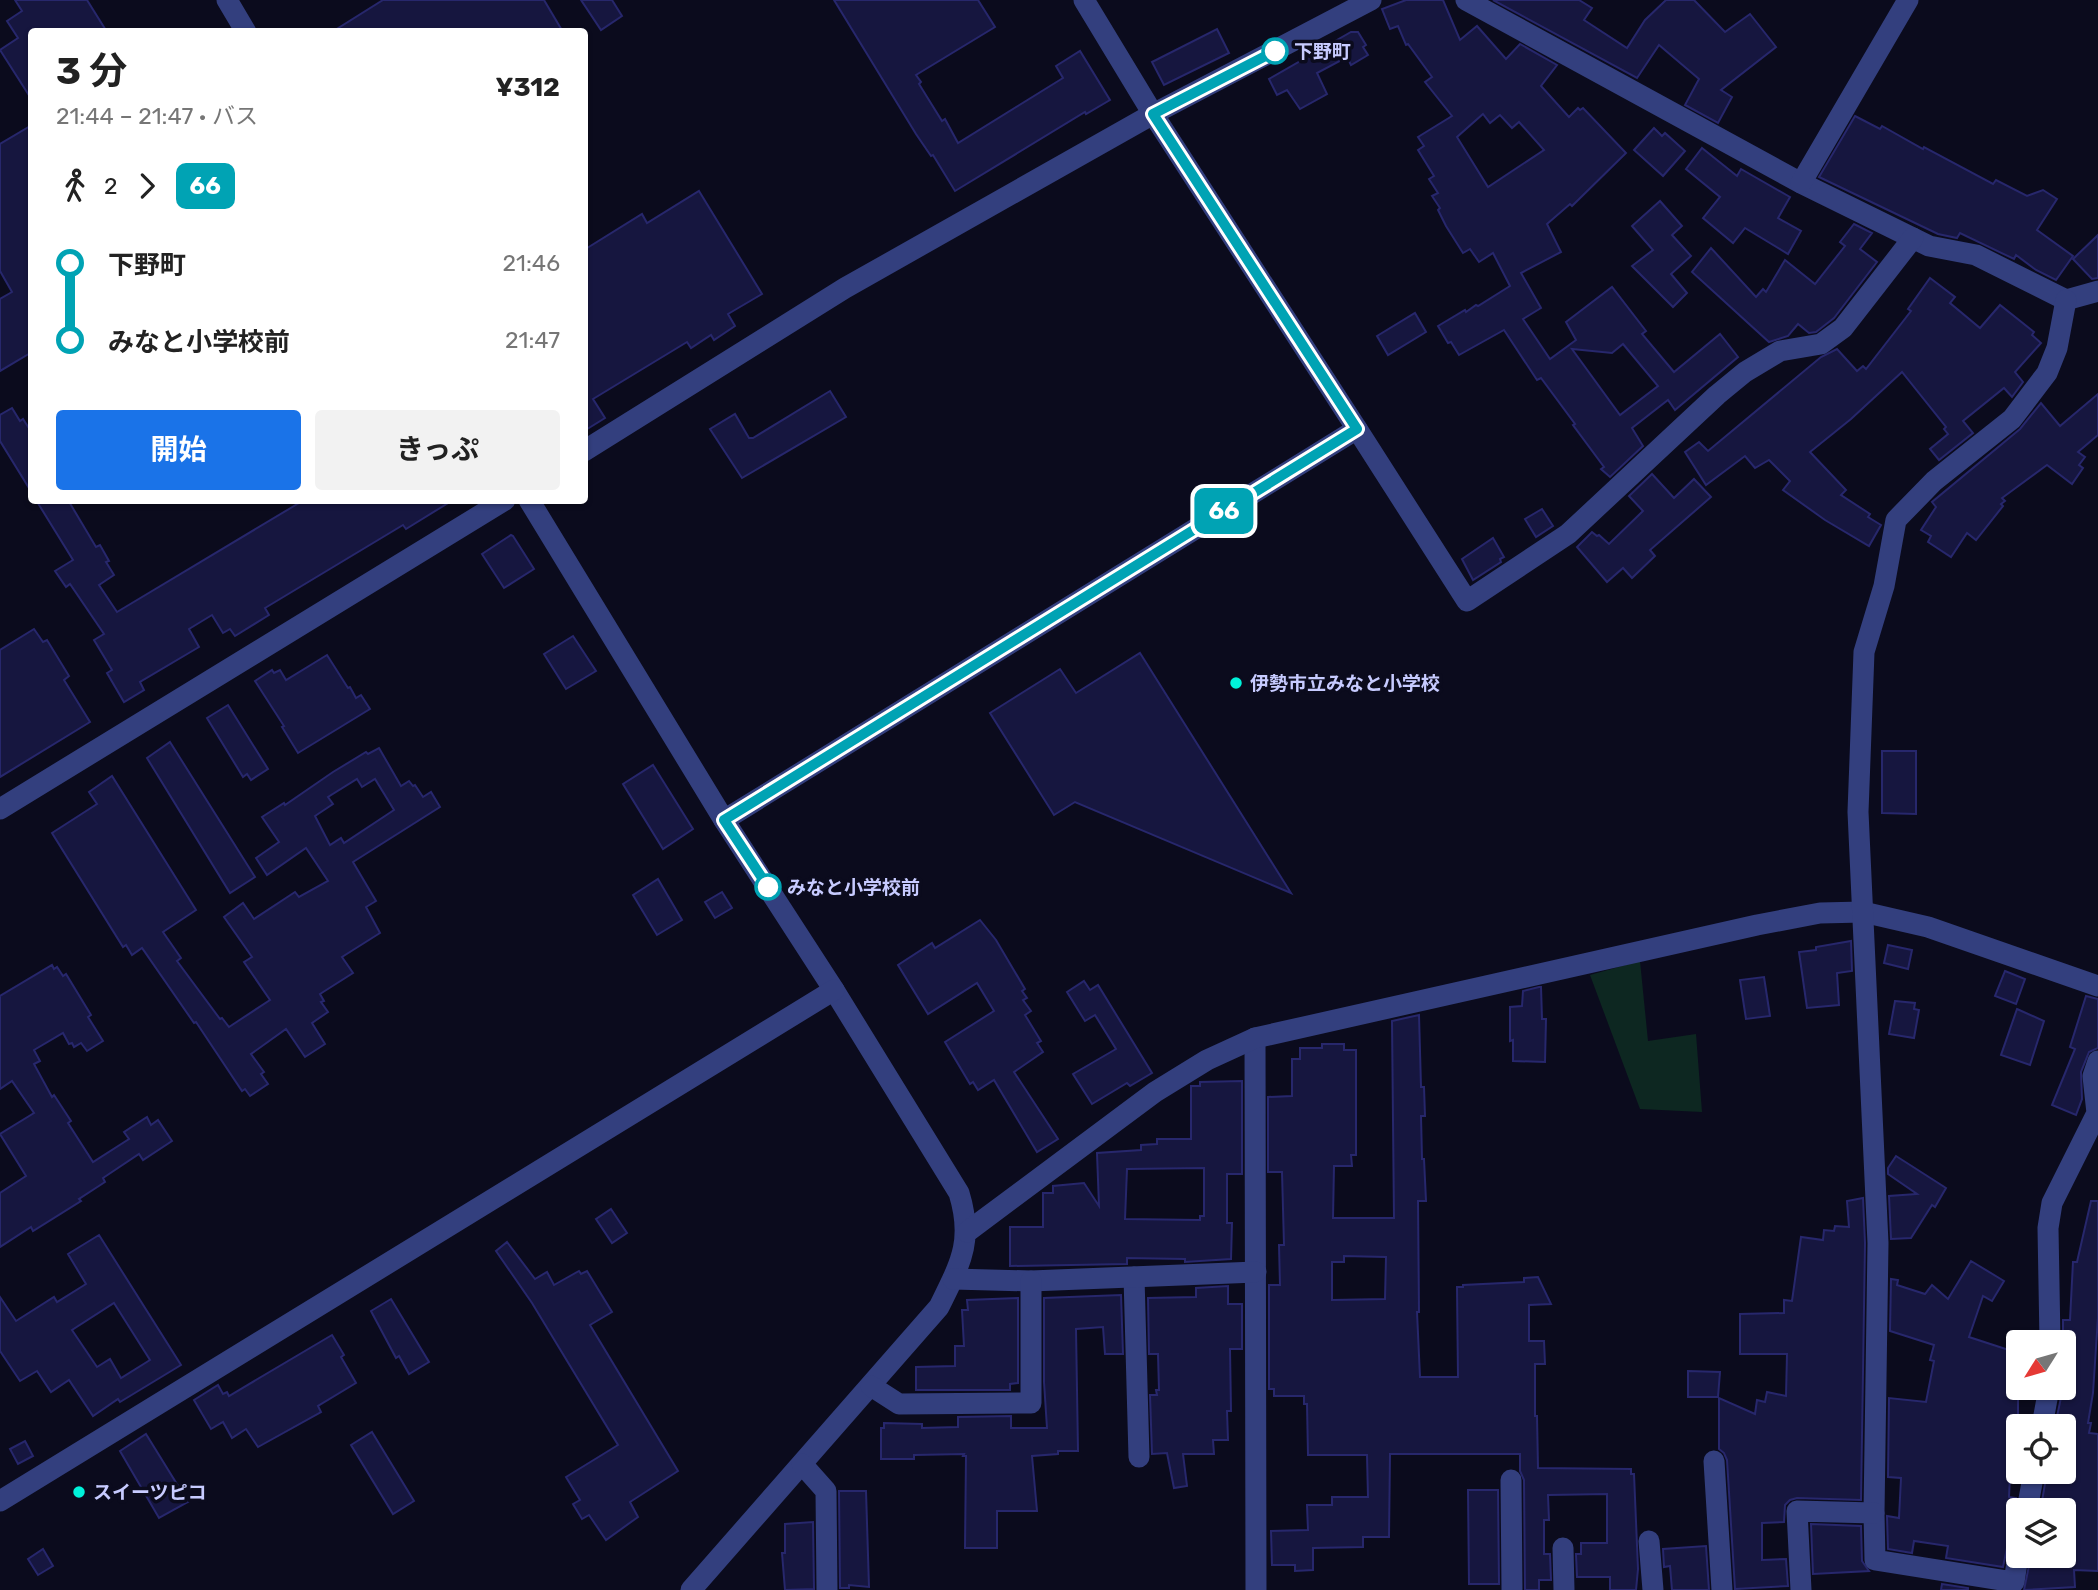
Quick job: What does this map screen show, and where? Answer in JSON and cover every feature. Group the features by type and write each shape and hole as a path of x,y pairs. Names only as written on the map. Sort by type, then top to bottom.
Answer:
{"street":[{"path":"227,0 244,28"},
{"path":"1084,0 1153,114 1467,601 1568,534 1745,372 1780,352 1821,344 1834,337 1913,238"},
{"path":"588,449 845,288 1153,114 1371,0"},
{"path":"1466,0 1801,183 1929,246 1976,254 2066,300 2098,291"},
{"path":"1801,183 1908,0"},
{"path":"2016,1568 2014,1582 1875,1560 1878,1243 1858,812 1864,652 1884,586 1896,520 1934,481 2012,419 2046,373 2057,348 2066,300"},
{"path":"724,820 1357,429"},
{"path":"0,809 498,504"},
{"path":"531,504 724,820 834,990 959,1193 967,1232 962,1255 939,1307 691,1590"},
{"path":"967,1232 1155,1092 1207,1060 1255,1038 1758,925 1819,912 1863,912 1928,927 2098,986"},
{"path":"0,1501 834,990"},
{"path":"1255,1038 1256,1590"},
{"path":"2050,1330 2049,1228 2052,1203 2097,1113 2093,1076 2098,1061"},
{"path":"953,1279 1031,1281 1256,1272"},
{"path":"1134,1277 1139,1457"},
{"path":"871,1386 900,1404 1031,1403 1031,1281"},
{"path":"1714,1461 1722,1590"},
{"path":"802,1464 825,1491 827,1590"},
{"path":"1511,1480 1512,1590"},
{"path":"1801,1590 1797,1511 1874,1513"},
{"path":"1649,1541 1653,1590"},
{"path":"1563,1548 1564,1590"}],"green space":[{"path":"1640,961 1648,1041 1696,1034 1702,1112 1640,1109 1590,975"}],"building":[{"path":"15,0 87,0 104,28 28,28 28,94 0,50 18,38 7,21 22,11"},
{"path":"383,0 544,0 561,28 338,28"},
{"path":"581,0 612,0 622,16 601,30"},
{"path":"834,0 978,0 995,27 916,75 921,82 919,84 942,121 945,119 958,143 1063,78 1056,66 1080,51 1110,100 1086,114 1085,112 955,191 933,155 931,156 916,134"},
{"path":"1406,0 1443,0 1460,40 1477,26 1506,59 1520,44 1557,65 1541,86 1569,117 1578,108 1583,108 1626,153 1572,206 1570,204 1547,224 1561,252 1521,273 1541,308 1523,319 1550,359 1576,340 1566,322 1612,287 1646,331 1642,334 1674,372 1720,334 1738,357 1675,410 1668,400 1632,428 1643,446 1610,477 1601,469 1604,467 1573,425 1575,424 1541,378 1537,380 1504,330 1459,355 1438,326 1510,286 1493,253 1479,262 1470,249 1463,253 1438,210 1440,208 1432,196 1438,193 1429,179 1434,176 1418,150 1424,146 1418,137 1452,116 1425,82 1432,77 1408,44 1406,45 1398,26 1390,29 1382,9","holes":["1483,114 1490,123 1500,115 1512,128 1519,122 1544,150 1488,187 1457,137","1623,344 1658,386 1620,415 1572,349 1612,353"]},
{"path":"1493,0 1579,0 1592,8 1584,20 1627,48 1645,20 1666,0 1694,0 1725,32 1750,14 1776,47 1721,90 1732,97 1718,123 1685,105 1699,79 1659,45 1637,78"},
{"path":"1217,29 1229,53 1164,85 1152,62"},
{"path":"1351,32 1358,32 1366,45 1363,47 1368,55 1351,65 1347,57 1317,73 1327,94 1300,109 1287,90 1277,95 1269,79"},
{"path":"1855,116 1880,129 1882,126 1993,184 1996,180 2027,196 2043,190 2057,199 2037,230 2073,256 2056,280 2036,270 2016,255 2014,259 1960,233 1957,238 1938,234 1819,177"},
{"path":"28,127 28,354 0,371 0,299 12,292 0,271 0,144"},
{"path":"1654,128 1662,136 1665,133 1685,151 1663,176 1634,150"},
{"path":"1702,148 1737,176 1741,169 1790,197 1778,218 1801,231 1788,254 1745,228 1733,243 1703,218 1720,197 1686,169"},
{"path":"699,191 762,294 728,314 735,326 714,340 711,335 691,348 687,342 593,399 605,418 588,429 588,248 642,214 647,223"},
{"path":"1660,201 1682,226 1672,235 1691,256 1671,274 1687,293 1673,307 1632,266 1653,250 1632,226"},
{"path":"1854,224 1872,233 1860,249 1877,262 1834,318 1816,332 1809,333 1798,324 1788,336 1769,342 1692,272 1711,248 1756,297 1763,289 1766,292 1785,260 1815,284 1845,246 1840,242"},
{"path":"2098,235 2098,278 2092,279 2073,259"},
{"path":"1930,278 1955,297 1950,303 1980,328 2000,305 2034,332 2032,335 2041,343 2015,372 2023,382 2012,397 2004,388 1963,421 1973,433 1939,460 1930,449 1948,434 1944,429 1946,427 1902,372 1810,452 1846,490 1841,495 1870,514 1868,517 1881,525 1869,546 1825,520 1783,490 1790,481 1769,460 1755,468 1745,456 1706,485 1685,452 1699,442 1708,451 1821,357 1837,349 1857,371 1863,366 1866,369 1911,311 1908,309"},
{"path":"1415,313 1426,332 1388,355 1377,336"},
{"path":"830,391 846,417 742,478 710,429 735,414 749,438 753,438"},
{"path":"2098,394 2098,435 2078,452 2085,457 2079,465 2083,468 2072,484 2047,465 2002,498 2005,501 2001,504 2003,506 1976,540 1967,533 1951,557 1928,542 1931,536 1921,530 1936,507 1932,502 2020,429 2041,403 2060,426"},
{"path":"12,408 20,421 23,419 28,427 28,486 0,441 0,415"},
{"path":"1652,474 1674,498 1694,479 1711,497 1650,550 1655,556 1632,578 1623,568 1607,582 1577,547 1592,532 1609,544 1643,511 1629,496"},
{"path":"38,504 70,504 96,547 100,545 109,561 106,562 114,575 99,585 117,612 297,504 447,504 406,529 403,525 265,608 269,615 235,636 230,629 223,633 212,615 189,629 199,647 140,682 144,690 124,702 107,673 112,670 94,640 104,634 70,584 66,587 55,571 73,560"},
{"path":"1542,509 1553,526 1536,537 1525,519"},
{"path":"511,535 534,569 504,588 482,554"},
{"path":"1493,538 1504,557 1500,559 1501,562 1473,580 1462,559"},
{"path":"34,629 43,642 47,640 69,676 64,680 90,722 0,777 0,650"},
{"path":"573,636 596,671 566,689 544,654"},
{"path":"1140,653 1291,893 1075,802 1054,815 990,713 1060,669 1076,693"},
{"path":"327,655 348,688 350,687 356,698 361,695 370,709 298,753 255,681 272,670 274,673 280,670 286,680"},
{"path":"228,705 268,769 251,780 247,774 243,777 207,718"},
{"path":"170,742 255,877 230,893 147,758"},
{"path":"379,748 401,786 409,781 423,797 431,792 440,807 353,862 376,901 366,907 380,933 342,957 353,973 320,994 324,1001 321,1002 328,1012 312,1023 325,1044 305,1057 286,1029 251,1054 264,1072 261,1074 268,1084 250,1096 245,1089 242,1091 142,948 132,955 126,945 123,947 52,833 97,804 89,792 112,776 196,910 163,932 181,958 177,961 220,1019 229,1027 270,1000 244,962 252,957 224,917 243,903 254,919 295,892 299,897 328,881 306,848 267,875 256,858 279,842 262,817 366,752 368,754","holes":["357,779 362,787 375,779 394,810 344,843 341,838 330,845 315,816 333,804 328,797"]},
{"path":"1882,751 1916,751 1916,814 1882,813"},
{"path":"653,765 693,829 663,849 623,784"},
{"path":"658,879 682,920 657,935 633,895"},
{"path":"722,892 732,908 715,918 705,902"},
{"path":"980,920 996,940 1025,989 1022,991 1027,998 1023,1000 1031,1011 1025,1015 1041,1041 1037,1043 1043,1052 1014,1072 1058,1139 1037,1152 994,1080 978,1090 973,1082 970,1084 945,1042 994,1011 977,983 928,1014 898,965 932,943 935,948"},
{"path":"1851,941 1852,971 1837,973 1839,1005 1807,1008 1799,952"},
{"path":"1888,945 1912,950 1908,969 1884,963"},
{"path":"52,965 54,969 57,967 63,976 66,974 103,1041 87,1051 81,1043 74,1047 72,1043 69,1044 63,1033 34,1050 40,1061 34,1064 52,1097 54,1095 71,1121 68,1123 93,1162 129,1139 124,1132 147,1117 151,1125 158,1120 172,1141 143,1160 139,1154 103,1178 105,1182 79,1199 81,1201 33,1231 31,1227 0,1247 0,1193 26,1176 0,1134 34,1113 12,1081 0,1089 0,996"},
{"path":"2005,971 2025,979 2016,1004 1995,996"},
{"path":"1764,977 1770,1016 1746,1019 1740,980"},
{"path":"1084,981 1090,990 1098,985 1152,1073 1130,1086 1127,1083 1092,1104 1073,1074 1116,1049 1095,1015 1085,1021 1067,992"},
{"path":"1541,987 1542,1019 1546,1019 1545,1062 1513,1061 1510,1007 1522,1006 1523,991"},
{"path":"2086,996 2098,999 2098,1048 2089,1052 2081,1072 2082,1099 2076,1115 2052,1105 2075,1049 2070,1047"},
{"path":"1895,1001 1915,1003 1914,1009 1919,1010 1914,1038 1889,1034"},
{"path":"2017,1009 2044,1021 2030,1065 2001,1055"},
{"path":"1419,1015 1421,1087 1424,1087 1425,1116 1421,1116 1422,1159 1426,1201 1418,1201 1417,1312 1420,1377 1458,1377 1457,1287 1524,1282 1524,1278 1538,1277 1551,1304 1529,1305 1529,1341 1544,1341 1545,1364 1535,1364 1538,1468 1631,1469 1631,1474 1634,1474 1638,1569 1636,1590 1610,1590 1610,1577 1577,1577 1576,1554 1581,1554 1581,1543 1607,1543 1607,1494 1548,1495 1549,1520 1544,1520 1544,1554 1550,1554 1551,1580 1539,1580 1539,1590 1525,1590 1524,1480 1520,1471 1520,1454 1390,1454 1389,1537 1363,1537 1363,1547 1313,1548 1313,1570 1295,1571 1295,1565 1272,1565 1271,1531 1308,1530 1307,1505 1332,1505 1332,1497 1368,1497 1367,1455 1308,1455 1307,1404 1304,1404 1304,1396 1274,1396 1274,1389 1269,1389 1269,1285 1280,1285 1279,1245 1284,1245 1282,1172 1268,1172 1268,1097 1292,1096 1292,1059 1300,1059 1300,1048 1344,1044 1344,1050 1356,1050 1356,1155 1351,1155 1352,1166 1334,1166 1333,1218 1394,1218 1392,1021","holes":["1344,1256 1386,1257 1385,1299 1332,1300 1332,1262 1344,1262"]},
{"path":"1242,1081 1242,1174 1227,1174 1227,1223 1232,1223 1231,1259 1185,1262 1185,1259 1127,1258 1127,1264 1010,1266 1010,1227 1043,1227 1043,1193 1053,1193 1053,1186 1084,1183 1099,1206 1097,1153 1141,1150 1141,1145 1157,1144 1157,1139 1191,1139 1191,1086 1200,1086 1200,1082","holes":["1204,1168 1204,1216 1200,1216 1200,1220 1125,1219 1127,1169"]},
{"path":"1896,1156 1946,1188 1911,1238 1891,1239 1889,1196 1917,1194 1888,1174 1888,1168"},
{"path":"1863,1198 1865,1243 1861,1500 1790,1500 1785,1505 1784,1522 1762,1523 1762,1560 1786,1559 1788,1586 1735,1589 1727,1460 1719,1449 1719,1398 1755,1414 1757,1400 1765,1402 1767,1392 1786,1396 1787,1354 1740,1354 1740,1314 1784,1313 1784,1300 1792,1301 1801,1237 1823,1240 1824,1230 1834,1231 1835,1226 1849,1227 1847,1201"},
{"path":"2091,1201 2098,1201 2098,1317 2093,1393 2088,1423 2091,1423 2089,1433 2098,1434 2098,1571 2074,1570 2075,1587 2024,1590 2029,1568 2076,1568 2076,1498 2043,1498 2045,1484 2076,1484 2076,1414 2058,1414 2060,1400 2076,1400 2076,1330 2063,1330 2063,1320 2070,1320 2073,1262 2077,1262"},
{"path":"611,1209 627,1233 612,1243 596,1219"},
{"path":"99,1235 181,1365 120,1402 118,1399 93,1416 69,1380 51,1392 37,1371 20,1381 0,1351 0,1297 16,1321 54,1297 57,1302 86,1284 68,1254","holes":["114,1303 150,1360 121,1378 110,1359 97,1367 72,1330"]},
{"path":"507,1242 535,1279 547,1272 554,1285 579,1271 581,1274 587,1271 612,1312 590,1325 678,1471 630,1502 638,1517 606,1540 589,1515 582,1519 573,1504 580,1500 566,1477 618,1445 532,1303 496,1251"},
{"path":"1971,1261 2004,1281 1992,1301 1983,1296 1969,1337 2006,1349 2006,1400 2018,1400 2018,1414 2006,1414 2006,1484 2010,1484 2009,1497 2016,1498 2006,1498 2006,1553 2003,1567 1946,1558 1948,1546 1914,1541 1912,1553 1888,1549 1887,1516 1899,1518 1901,1478 1888,1477 1889,1398 1926,1402 1934,1361 1930,1360 1934,1345 1890,1331 1891,1279 1898,1280 1897,1285 1925,1294 1932,1285 1948,1299"},
{"path":"1228,1286 1228,1304 1242,1304 1242,1349 1230,1349 1231,1411 1227,1411 1228,1440 1213,1440 1214,1454 1183,1454 1187,1486 1174,1488 1167,1453 1152,1454 1150,1395 1157,1395 1156,1390 1159,1390 1158,1354 1149,1354 1148,1298 1196,1297 1196,1288"},
{"path":"1121,1295 1123,1354 1105,1354 1103,1327 1076,1329 1078,1451 1058,1451 1058,1454 1032,1456 1037,1511 997,1511 997,1548 965,1548 966,1456 914,1455 914,1459 881,1459 881,1428 884,1428 884,1423 922,1424 922,1428 958,1427 958,1417 1011,1416 1011,1428 1047,1428 1044,1298"},
{"path":"1018,1298 1018,1383 1010,1384 1010,1390 916,1390 916,1367 955,1366 955,1346 964,1346 962,1310 968,1310 967,1300"},
{"path":"391,1299 429,1362 409,1374 399,1356 396,1358 371,1311"},
{"path":"332,1335 356,1383 318,1406 321,1412 258,1447 246,1429 232,1438 223,1422 211,1429 194,1400 218,1385 223,1394 227,1392 229,1396"},
{"path":"1688,1371 1720,1372 1718,1397 1688,1397"},
{"path":"372,1432 414,1501 393,1514 351,1445"},
{"path":"146,1434 188,1502 159,1518 120,1451"},
{"path":"25,1441 33,1456 18,1464 10,1449"},
{"path":"1468,1490 1498,1490 1499,1584 1469,1584"},
{"path":"839,1491 866,1491 869,1587 849,1585 849,1588 840,1588"},
{"path":"813,1522 814,1589 785,1590 782,1553 785,1553 785,1524"},
{"path":"1811,1524 1861,1526 1862,1561 1869,1571 1813,1574"},
{"path":"1706,1546 1709,1590 1672,1590 1670,1566 1664,1567 1663,1549"},
{"path":"43,1549 53,1566 38,1575 28,1559"},
{"path":"1942,1584 1968,1588 1968,1590 1941,1590"}],"bus line":[{"name":"66","path":"768,887 724,820 1357,429 1153,114 1275,51"}],"place":[{"name":"下野町","path":"1275,51"},
{"name":"伊勢市立みなと小学校","path":"1236,683"},
{"name":"みなと小学校前","path":"768,887"},
{"name":"スイーツピコ","path":"79,1492"}]}
